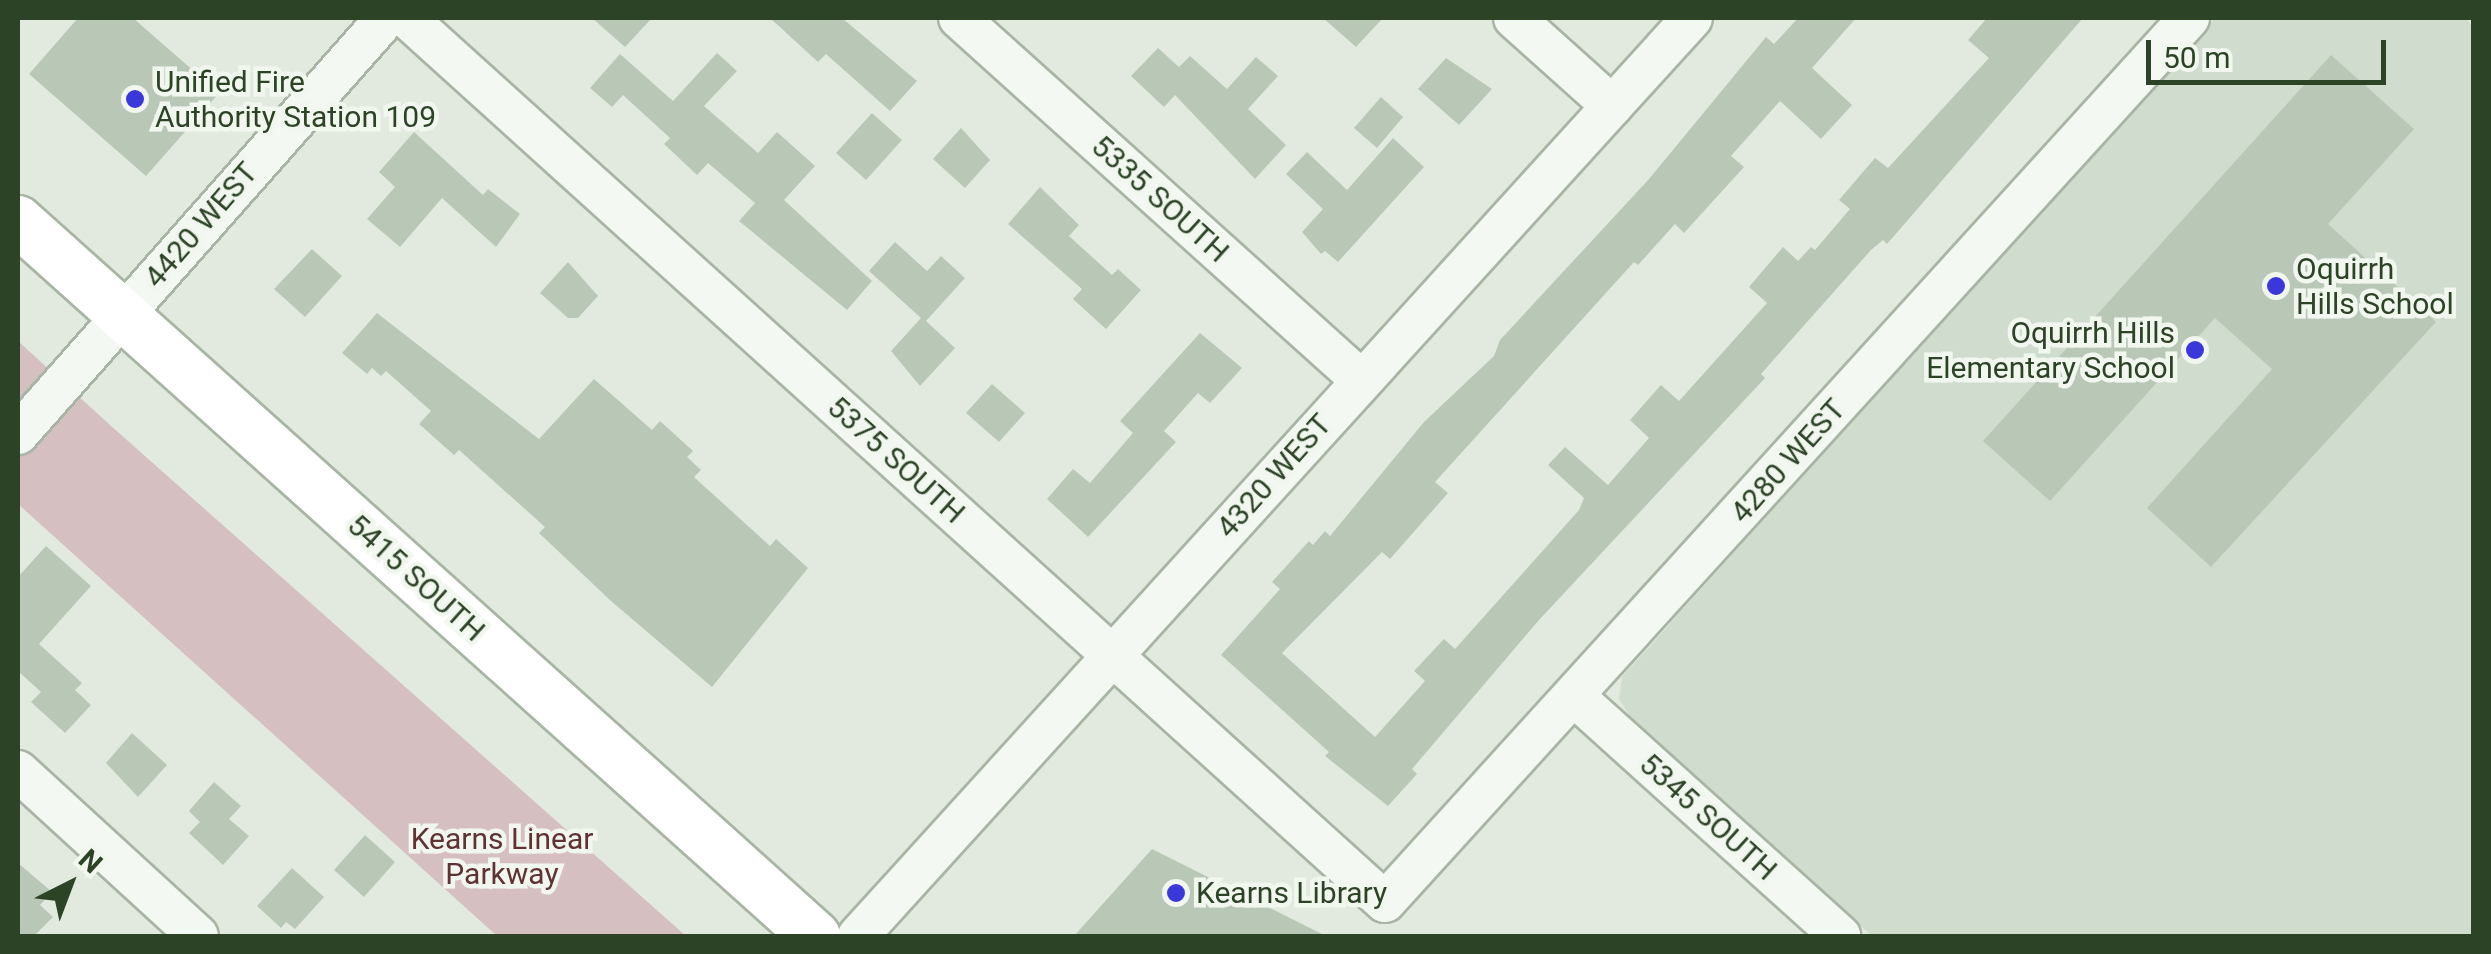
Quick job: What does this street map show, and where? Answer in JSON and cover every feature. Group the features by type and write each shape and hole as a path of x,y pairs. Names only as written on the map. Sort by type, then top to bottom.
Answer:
{"main road":[{"name":"5415 SOUTH","path":"18,220 815,936"}],"street":[{"name":"4420 WEST","path":"18,434 386,18"},
{"name":"5375 SOUTH","path":"407,18 1385,902"},
{"name":"5335 SOUTH","path":"959,18 1361,380"},
{"path":"1514,18 1612,106"},
{"name":"4320 WEST","path":"858,936 1692,18"},
{"name":"4280 WEST","path":"1385,902 1576,697 2189,18"},
{"name":"5345 SOUTH","path":"1576,697 1840,936"},
{"path":"18,772 198,936"}],"shaded area":[{"name":"Oquirrh Hills Elementary School","path":"2215,18 2467,18 2474,31 2473,936 1872,936 1632,720 1619,699 1622,677"}],"green space":[{"name":"Kearns Linear Parkway","path":"18,341 686,936 497,936 18,504"}],"building":[{"name":"Unified Fire Authority Station 109","path":"78,18 133,18 219,93 146,176 29,74"},
{"path":"592,18 652,18 625,47"},
{"path":"770,18 842,18 917,81 890,111 826,54 818,62"},
{"path":"1323,18 1383,18 1356,47"},
{"path":"1798,18 1856,18 1812,68 1852,105 1821,139 1780,101 1731,156 1744,167 1684,233 1675,224 1638,265 1634,262 1435,482 1448,493 1390,559 1382,552 1282,653 1375,737 1425,681 1414,671 1444,639 1455,649 1579,510 1584,498 1548,465 1565,447 1608,485 1649,438 1630,420 1661,385 1679,401 1767,303 1749,287 1783,247 1798,261 1811,247 1815,250 1850,209 1839,200 1875,158 1888,168 1989,58 1968,40 1987,18 2083,18 1887,244 1883,240 1871,250 1761,374 1765,378 1539,620 1412,769 1417,774 1388,806 1325,756 1329,752 1221,655 1280,589 1272,582 1309,541 1313,545 1325,531 1330,536 1424,422 1494,356 1500,340 1649,179 1766,37 1774,44"},
{"path":"1158,48 1179,67 1190,56 1227,89 1256,57 1278,76 1248,109 1286,145 1255,179 1175,95 1164,107 1131,76"},
{"path":"717,53 737,71 704,106 758,153 777,132 815,166 784,200 872,281 847,310 739,221 755,203 708,163 697,175 664,144 670,138 623,95 612,107 590,88 620,54 673,101"},
{"path":"2331,55 2414,129 2328,224 2436,322 2211,567 2147,508 2272,369 2215,318 2050,501 1983,441"},
{"path":"1446,58 1492,89 1459,125 1418,89"},
{"path":"1381,97 1403,117 1377,148 1354,128"},
{"path":"872,113 902,140 866,180 836,153"},
{"path":"961,128 990,160 965,188 933,159"},
{"path":"414,132 483,195 488,189 520,214 496,247 442,198 400,247 367,219 395,187 379,172"},
{"path":"1393,138 1424,167 1338,262 1325,251 1321,254 1302,232 1323,209 1286,174 1307,152 1347,190"},
{"path":"1040,187 1079,225 1069,236 1112,275 1118,269 1141,290 1106,329 1073,299 1082,289 1008,224"},
{"path":"895,242 927,271 941,256 965,278 926,321 955,348 920,386 891,351 921,318 869,271"},
{"path":"312,249 342,276 305,317 274,289"},
{"path":"568,262 598,296 578,318 568,318 540,293"},
{"path":"377,313 539,439 594,379 652,430 660,421 693,451 687,457 701,470 694,477 770,546 776,539 808,568 712,687 539,533 545,527 459,450 454,455 419,424 431,411 386,371 381,376 372,368 367,374 342,353"},
{"path":"1200,333 1242,368 1210,403 1198,393 1164,431 1176,442 1088,537 1047,499 1073,469 1090,483 1133,433 1120,421"},
{"path":"992,384 1025,413 999,442 966,413"},
{"path":"46,546 91,586 39,644 82,683 75,690 91,705 65,733 31,702 41,692 18,671 18,577"},
{"path":"132,733 167,765 138,797 106,763"},
{"path":"214,782 241,806 229,819 249,836 223,865 189,833 200,822 189,811"},
{"path":"365,835 395,862 364,897 334,870"},
{"name":"Kearns Library","path":"1152,849 1326,936 1074,936"},
{"path":"18,863 52,892 40,905 53,917 34,936 18,936"},
{"path":"292,868 324,897 295,929 286,922 281,928 257,906"}],"place":[{"name":"Unified Fire Authority Station 109","path":"135,99"},
{"name":"Oquirrh Hills School","path":"2276,286"},
{"name":"Oquirrh Hills Elementary School","path":"2195,350"},
{"name":"Kearns Library","path":"1176,893"}]}
